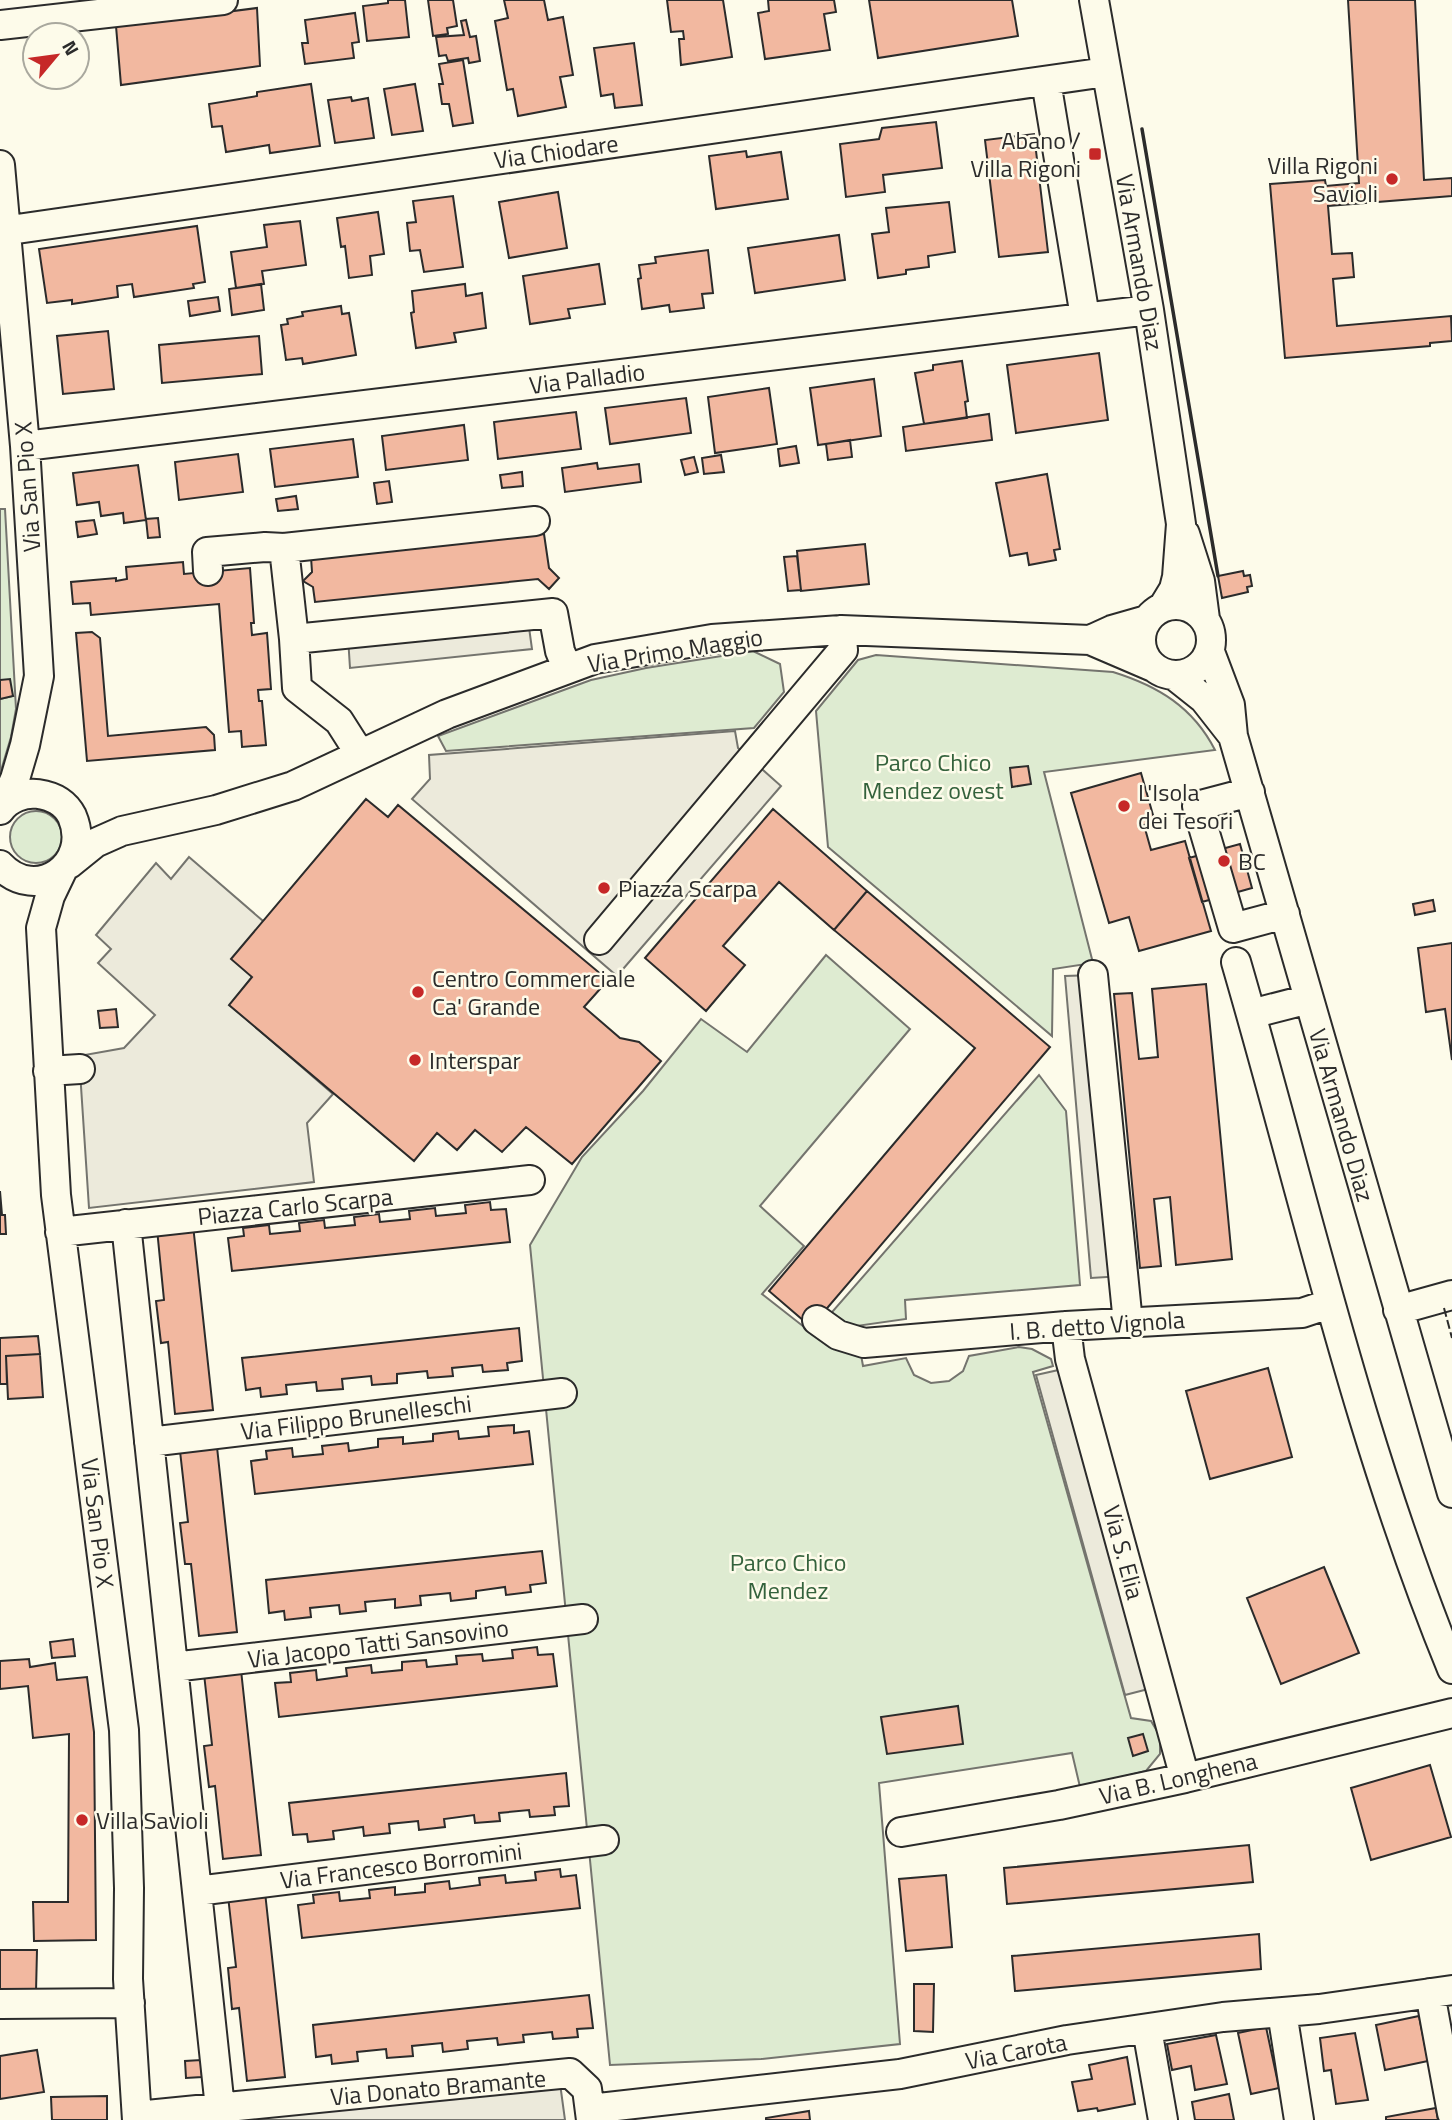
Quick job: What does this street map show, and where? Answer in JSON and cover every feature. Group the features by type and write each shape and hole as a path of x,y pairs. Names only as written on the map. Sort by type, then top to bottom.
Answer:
{"street":[{"path":"0,25 223,0"},
{"name":"Via Armando Diaz","path":"1094,0 1149,310 1181,524 1174,589 1155,613"},
{"name":"Via Chiodare","path":"7,232 1106,72"},
{"path":"1046,81 1084,317"},
{"name":"Via San Pio X","path":"0,165 25,446 39,676 25,744 15,779 2,807"},
{"name":"Via Palladio","path":"25,446 1149,310"},
{"path":"208,571 207,552 284,548 535,521"},
{"name":"Via Armando Diaz","path":"1181,524 1191,547 1200,581 1205,619"},
{"path":"284,548 297,688 339,721 360,754"},
{"path":"1174,604 1186,605 1205,619 1211,629 1210,652 1202,665 1190,673 1164,671 1144,656 1142,631 1155,613 1174,604"},
{"path":"293,639 553,613 559,651 567,668"},
{"name":"Via Primo Maggio","path":"1090,640 1155,613"},
{"path":"599,940 843,650 841,630"},
{"name":"Via Primo Maggio","path":"2,868 21,879 35,881 50,878 95,843 122,831 216,810 293,786 447,714 567,668 596,659 712,639 841,630 1090,640 1164,671"},
{"name":"Via Armando Diaz","path":"1210,652 1230,705 1233,736 1452,1493"},
{"name":"Via Armando Diaz","path":"1164,671 1204,699 1233,736"},
{"path":"1251,792 1197,806 1233,928 1285,914"},
{"name":"Via Primo Maggio","path":"2,807 18,796 33,793 49,796 69,811 93,823 122,831"},
{"path":"66,868 77,847 77,829 69,811"},
{"name":"Via San Pio X","path":"2,868 41,928"},
{"name":"Via San Pio X","path":"66,868 50,896 41,928 48,1071 60,1232 124,1730 130,2003 137,2118"},
{"path":"1236,962 1329,1304 1380,1474 1420,1592 1452,1669"},
{"path":"1093,975 1128,1323"},
{"path":"1251,1014 1309,999"},
{"path":"48,1071 79,1069"},
{"name":"Piazza Carlo Scarpa","path":"60,1232 530,1180"},
{"path":"126,1224 220,2108"},
{"path":"1398,1310 1452,1295"},
{"name":"I. B. detto Vignola","path":"817,1320 838,1335 864,1343 1066,1326 1302,1312 1329,1304"},
{"name":"Via S. Elia","path":"1066,1326 1070,1359 1185,1778"},
{"name":"Via Filippo Brunelleschi","path":"149,1441 562,1393"},
{"name":"Via Jacopo Tatti Sansovino","path":"173,1667 583,1619"},
{"name":"Via B. Longhena","path":"901,1832 1059,1805 1185,1778 1452,1713"},
{"name":"Via Francesco Borromini","path":"197,1891 604,1840"},
{"path":"1441,1992 1452,2113"},
{"name":"Via Carota","path":"591,2115 715,2107 900,2074 1067,2040 1223,2017 1319,2009 1441,1992"},
{"path":"0,2004 130,2003"},
{"path":"1282,2012 1299,2120"},
{"path":"1147,2029 1163,2120"},
{"name":"Via Donato Bramante","path":"137,2118 570,2073 587,2089 591,2115"}],"green space":[{"path":"0,509 5,509 16,709 0,774 0,699 13,696 0,680"},
{"path":"753,651 780,664 784,692 754,728 446,751 438,736 591,680 646,668"},
{"name":"Parco Chico Mendez ovest","path":"876,655 1113,672 1145,684 1173,700 1196,722 1215,750 1044,772 1093,963 1053,969 1052,1036 828,847 816,711 858,660"},
{"path":"36,811 46,813 54,819 60,827 60,847 54,855 46,861 36,863 26,861 18,855 12,847 10,837 12,827 18,819 26,813"},
{"name":"Parco Chico Mendez","path":"826,955 910,1029 760,1206 804,1246 762,1294 813,1334 1039,1075 1066,1111 1080,1285 905,1300 906,1319 856,1326 863,1366 906,1358 914,1375 931,1383 949,1381 963,1371 969,1356 1019,1347 1032,1349 1051,1359 1053,1366 1033,1372 1131,1718 1151,1721 1160,1736 1160,1754 1146,1771 1080,1787 1072,1753 879,1783 900,2044 761,2059 610,2065 530,1245 582,1157 643,1091 701,1019 747,1052"}],"shaded area":[{"path":"528,620 532,649 350,668 348,637"},
{"name":"Piazza Scarpa","path":"735,731 738,748 781,786 617,976 412,799 430,779 429,755"},
{"path":"189,857 263,921 252,977 230,1005 333,1094 307,1123 314,1182 89,1208 79,1056 124,1048 155,1015 98,963 111,949 96,935 156,863 171,879"},
{"path":"1093,975 1123,1276 1091,1278 1065,976"},
{"path":"1072,1367 1160,1686 1125,1695 1036,1375"},
{"path":"559,2076 565,2120 211,2120"}],"building":[{"path":"388,0 405,0 409,37 367,41 363,6 388,3"},
{"path":"428,0 453,0 457,26 447,28 448,34 433,36"},
{"path":"504,0 544,0 548,20 563,17 573,75 560,77 566,107 518,116 513,89 507,90 495,21 508,18"},
{"path":"667,0 723,0 732,57 681,65 679,39 684,39 683,31 671,32"},
{"path":"768,0 834,0 836,12 824,14 830,50 765,59 758,13 769,11"},
{"path":"869,0 1012,0 1018,36 878,58"},
{"name":"Villa Rigoni Savioli","path":"1348,0 1415,0 1424,180 1452,178 1452,196 1328,206 1332,254 1352,253 1354,277 1333,279 1337,326 1451,316 1452,341 1430,343 1430,346 1285,358 1270,184 1325,180 1326,186 1359,183"},
{"path":"257,8 260,66 121,85 116,26"},
{"path":"355,13 359,42 352,43 354,58 305,64 302,43 308,43 305,20"},
{"path":"466,20 470,37 476,36 480,61 469,63 468,58 448,61 446,55 439,56 436,37 464,35 461,21"},
{"path":"634,43 642,105 615,108 613,94 601,96 594,48"},
{"path":"463,60 473,123 453,126 449,104 442,104 439,84 443,84 439,64"},
{"path":"311,84 320,146 270,153 269,145 226,152 222,126 212,127 209,104 257,96 257,92"},
{"path":"415,84 423,131 392,135 384,89"},
{"path":"351,97 352,101 368,98 374,138 335,143 328,100"},
{"path":"936,122 942,168 883,175 885,192 846,197 840,144 879,139 882,128"},
{"path":"1034,134 1048,252 999,257 985,140"},
{"path":"746,151 747,157 781,152 788,199 716,209 709,156"},
{"path":"558,192 567,248 509,258 499,202"},
{"path":"453,196 463,267 424,272 420,250 410,251 407,223 416,222 413,201"},
{"path":"949,202 955,252 928,256 929,267 878,278 872,234 889,232 886,208"},
{"path":"378,212 384,254 370,256 372,275 349,278 345,246 341,247 337,218"},
{"path":"300,221 306,265 262,271 264,284 236,288 231,252 267,247 264,225"},
{"path":"197,226 205,282 193,284 194,288 134,297 132,284 117,286 118,297 72,304 72,300 47,303 39,249"},
{"path":"839,235 845,280 755,293 748,248"},
{"path":"708,250 713,293 702,294 704,308 670,312 669,305 642,309 639,265 656,263 655,257"},
{"path":"599,264 605,304 568,309 570,318 530,324 523,276"},
{"path":"261,284 264,310 232,315 229,289"},
{"path":"465,284 466,296 482,293 486,328 454,333 456,342 416,348 411,313 414,312 412,291"},
{"path":"218,297 220,311 190,316 188,301"},
{"path":"341,306 342,314 349,313 356,355 303,364 302,358 286,360 281,325 288,324 287,319 303,316 302,312"},
{"path":"108,331 114,389 63,394 57,336"},
{"path":"259,336 262,374 162,383 159,345"},
{"path":"1099,353 1108,420 1016,433 1007,365"},
{"path":"962,361 968,401 965,402 967,418 924,424 915,373 933,370 933,365"},
{"path":"874,379 881,436 818,445 810,388"},
{"path":"769,388 777,444 715,453 708,397"},
{"path":"686,398 691,433 610,444 605,408"},
{"path":"576,412 581,449 498,459 494,422"},
{"path":"989,414 992,440 906,451 903,427"},
{"path":"464,425 468,460 386,470 382,436"},
{"path":"353,439 358,477 275,487 270,449"},
{"path":"850,440 852,457 828,460 826,444"},
{"path":"796,446 799,463 780,466 778,449"},
{"path":"238,454 243,492 179,500 175,462"},
{"path":"721,455 724,472 704,474 702,458"},
{"path":"694,457 698,472 685,475 681,460"},
{"path":"597,463 598,469 639,464 641,482 565,492 562,468"},
{"path":"138,465 146,520 124,523 123,513 101,516 99,502 77,505 73,473"},
{"path":"522,472 523,486 502,488 500,475"},
{"path":"1047,474 1060,549 1054,550 1056,560 1029,565 1027,553 1010,556 996,483"},
{"path":"389,481 392,502 377,504 374,483"},
{"path":"296,496 298,509 278,511 276,499"},
{"path":"158,518 160,537 148,538 146,519"},
{"path":"94,520 97,534 78,537 76,522"},
{"path":"544,534 549,568 559,578 549,589 538,579 315,602 313,587 303,581 312,572 311,557"},
{"path":"865,544 869,584 801,591 797,551"},
{"path":"797,556 801,590 788,591 784,557"},
{"path":"183,562 184,574 250,568 254,623 251,623 252,635 267,633 271,689 258,690 259,701 262,701 266,745 242,747 241,731 229,732 219,604 91,615 90,603 73,604 71,582 116,578 116,581 127,579 126,567"},
{"path":"1243,571 1244,576 1250,575 1252,586 1247,587 1248,592 1222,598 1218,576"},
{"path":"92,632 100,638 108,736 206,727 214,735 215,750 87,761 76,633"},
{"path":"10,679 13,696 0,699 0,680"},
{"path":"1028,766 1031,784 1012,787 1010,768"},
{"path":"1141,773 1155,822 1144,825 1151,850 1185,841 1211,931 1139,951 1129,917 1109,923 1071,793"},
{"name":"Centro Commerciale Ca' Grande","path":"366,799 388,817 398,805 608,980 584,1007 620,1038 639,1042 661,1061 572,1164 526,1127 502,1152 475,1130 457,1150 437,1133 414,1161 229,1005 252,977 231,959"},
{"path":"773,809 867,891 834,930 779,882 723,946 745,965 706,1011 645,958"},
{"path":"1240,844 1252,888 1202,902 1189,858"},
{"path":"867,891 1050,1047 811,1327 769,1291 975,1048 834,930"},
{"path":"1433,900 1435,911 1415,915 1413,904"},
{"path":"1452,943 1452,1060 1445,1009 1426,1012 1418,948"},
{"path":"1206,984 1232,1259 1176,1265 1170,1197 1154,1199 1161,1266 1140,1268 1114,994 1132,993 1139,1059 1158,1057 1152,989"},
{"path":"116,1009 118,1027 100,1028 98,1011"},
{"path":"0,1191 2,1215 5,1215 6,1234 0,1234"},
{"path":"490,1202 491,1210 506,1209 510,1242 232,1271 228,1238 244,1236 243,1228 269,1225 270,1234 300,1231 299,1223 324,1220 325,1228 355,1225 354,1217 379,1214 380,1222 410,1219 409,1211 435,1208 436,1216 466,1213 465,1205"},
{"path":"193,1225 213,1410 175,1414 168,1342 161,1343 156,1301 164,1300 157,1229"},
{"path":"519,1328 522,1361 507,1363 508,1370 483,1372 482,1365 452,1368 453,1376 428,1378 427,1371 397,1374 397,1383 372,1385 371,1376 342,1379 343,1389 317,1391 316,1382 286,1385 287,1394 261,1397 260,1388 246,1390 242,1358"},
{"path":"38,1336 40,1354 6,1356 7,1384 0,1384 0,1338"},
{"path":"40,1354 43,1397 8,1399 6,1356"},
{"path":"1268,1368 1292,1457 1210,1479 1186,1391"},
{"path":"514,1425 514,1433 529,1431 533,1464 255,1494 251,1461 267,1459 266,1451 292,1448 293,1457 323,1454 322,1446 348,1443 349,1451 378,1447 378,1439 403,1437 403,1444 433,1441 433,1434 458,1431 459,1439 489,1436 488,1427"},
{"path":"217,1447 237,1632 199,1636 191,1564 185,1564 180,1523 188,1522 180,1451"},
{"path":"542,1551 546,1583 530,1585 531,1592 506,1595 505,1587 476,1591 476,1598 451,1601 450,1593 420,1596 421,1605 395,1608 395,1599 365,1602 366,1611 340,1614 339,1605 310,1608 311,1617 285,1620 284,1611 269,1613 266,1580"},
{"path":"1324,1567 1359,1653 1281,1684 1247,1598"},
{"path":"73,1639 75,1656 52,1658 50,1642"},
{"path":"537,1647 538,1655 553,1654 557,1686 279,1717 275,1683 291,1682 290,1673 316,1670 317,1680 347,1676 346,1668 371,1665 372,1673 402,1670 402,1662 426,1660 427,1667 457,1664 456,1656 482,1654 483,1661 513,1658 512,1650"},
{"name":"Villa Savioli","path":"29,1659 30,1667 55,1663 57,1680 87,1677 94,1732 96,1940 34,1941 33,1902 68,1902 69,1734 33,1738 28,1686 0,1689 0,1661"},
{"path":"241,1670 261,1855 223,1859 215,1786 209,1787 204,1746 212,1745 204,1674"},
{"path":"958,1706 963,1744 887,1754 881,1717"},
{"path":"1143,1734 1148,1751 1133,1756 1128,1738"},
{"path":"1430,1765 1451,1837 1371,1860 1351,1788"},
{"path":"566,1773 569,1806 554,1807 555,1815 530,1817 529,1810 499,1813 500,1821 475,1823 474,1815 444,1819 445,1827 419,1830 418,1821 389,1824 390,1833 364,1836 363,1827 333,1831 334,1839 308,1842 307,1834 293,1835 289,1803"},
{"path":"1249,1845 1253,1882 1007,1904 1004,1868"},
{"path":"560,1869 561,1877 576,1875 580,1908 302,1938 298,1905 314,1903 313,1895 339,1892 340,1901 370,1898 369,1890 395,1887 395,1895 425,1892 425,1884 449,1881 450,1889 480,1885 479,1878 505,1875 506,1883 536,1880 535,1872"},
{"path":"946,1875 952,1947 906,1951 899,1879"},
{"path":"265,1892 285,2077 247,2081 239,2008 232,2009 228,1968 236,1967 228,1896"},
{"path":"1259,1934 1261,1969 1015,1991 1012,1956"},
{"path":"0,1950 37,1950 36,1992 0,1992"},
{"path":"914,1984 934,1984 933,2032 914,2031"},
{"path":"589,1995 593,2028 577,2029 578,2037 553,2039 552,2032 523,2035 524,2042 498,2045 497,2038 467,2041 468,2049 443,2052 442,2043 412,2046 413,2056 387,2058 386,2049 357,2052 358,2061 332,2064 331,2055 316,2057 313,2025"},
{"path":"1419,2016 1428,2061 1385,2070 1376,2025"},
{"path":"1266,2027 1279,2088 1251,2094 1238,2033"},
{"path":"1355,2033 1368,2100 1336,2104 1331,2070 1324,2071 1320,2038"},
{"path":"1216,2035 1227,2084 1195,2090 1191,2066 1172,2070 1167,2044"},
{"path":"37,2050 44,2092 0,2099 0,2056"},
{"path":"1127,2057 1135,2104 1098,2111 1097,2108 1078,2111 1072,2082 1092,2079 1089,2065"},
{"path":"201,2060 202,2077 186,2078 185,2061"},
{"path":"1229,2094 1234,2120 1195,2120 1192,2102"},
{"path":"107,2096 107,2120 52,2120 51,2097"},
{"path":"1436,2108 1438,2120 1386,2120 1386,2117"},
{"path":"809,2111 810,2120 766,2120 766,2118"}],"fence":[{"path":"1444,1308 1452,1338"}],"wall":[{"path":"1142,129 1218,576"}],"place":[{"name":"Abano / Villa Rigoni","path":"1095,154"},
{"name":"Villa Rigoni Savioli","path":"1392,179"},
{"name":"L'Isola dei Tesori","path":"1124,806"},
{"name":"BC","path":"1224,861"},
{"name":"Piazza Scarpa","path":"604,888"},
{"name":"Centro Commerciale Ca' Grande","path":"418,992"},
{"name":"Interspar","path":"415,1060"},
{"name":"Villa Savioli","path":"82,1820"}]}
